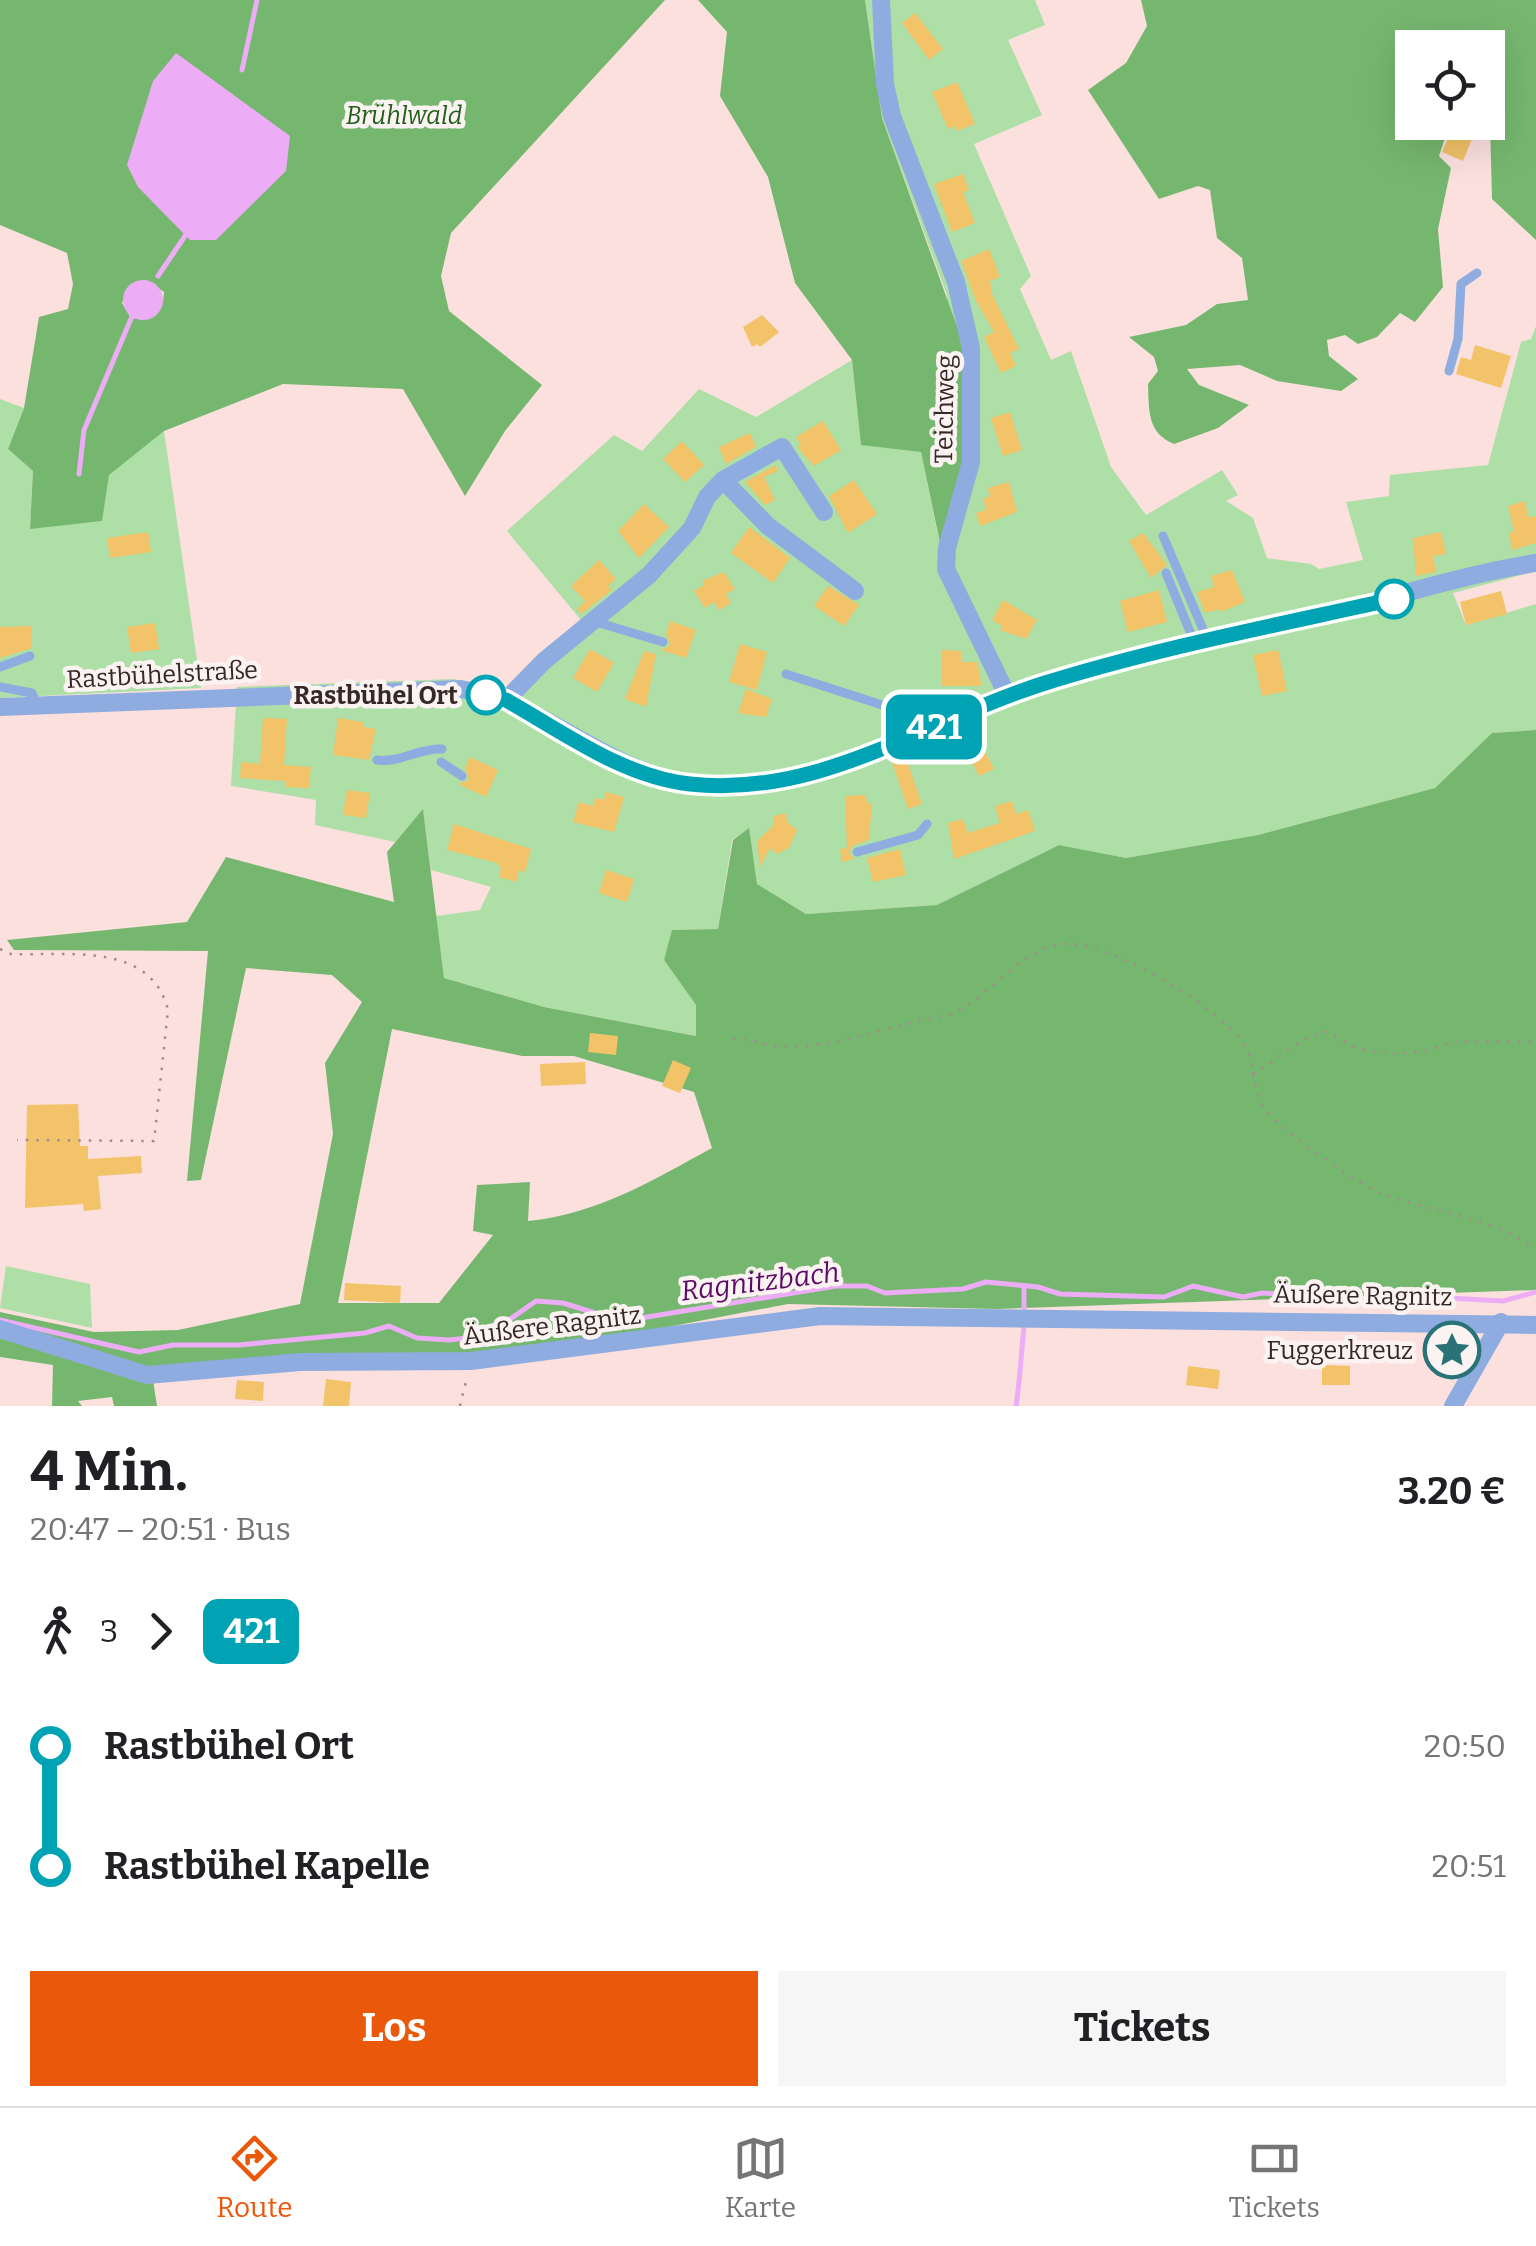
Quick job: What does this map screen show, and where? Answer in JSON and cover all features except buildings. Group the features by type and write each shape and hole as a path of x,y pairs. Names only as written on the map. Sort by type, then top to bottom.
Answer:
{"street":[{"name":"Teichweg","path":"881,0 892,116 956,282 971,348 971,462 947,548 946,569 1007,695"},
{"path":"506,700 544,661 649,575 692,528 707,497 723,480 782,447 824,512"},
{"path":"723,480 768,526 855,591"},
{"name":"Rastbühelstraße","path":"0,707 461,690 506,700 642,774 713,786 807,777 854,763 1007,695 1202,642 1536,563"},
{"name":"Äußere Ragnitz","path":"0,1329 147,1375 300,1362 471,1361 820,1316 1500,1322 1536,1326"},
{"path":"1452,1406 1500,1322"}],"lane":[{"path":"1449,371 1458,339 1462,284 1477,273"},
{"path":"1163,536 1202,642"},
{"path":"1166,573 1202,642"},
{"path":"596,622 664,642"},
{"path":"0,667 30,656"},
{"path":"786,674 901,712 954,718"},
{"path":"0,687 32,693 37,704"},
{"path":"377,760 395,762 422,751 442,749"},
{"path":"441,762 462,776"},
{"path":"857,852 918,835 927,824"}],"path":[{"path":"732,1039 755,1038 776,1046 819,1043 948,1014 968,1008 1038,953 1067,943 1096,948 1145,970 1232,1026 1247,1050 1259,1104 1287,1131 1376,1192 1499,1227 1536,1248"},
{"path":"0,949 10,954 114,956 143,970 164,994 168,1010 154,1141 17,1140"},
{"path":"1251,1074 1274,1063 1304,1036 1326,1032 1360,1049 1392,1054 1420,1052 1455,1042 1536,1042"},
{"path":"460,1406 471,1361"}],"green space":[{"name":"Brühlwald","path":"0,0 665,0 451,233 441,276 449,311 542,385 505,431 465,496 403,389 283,384 164,431 109,475 102,521 30,529 33,471 8,449 24,408 39,317 68,309 73,284 67,253 0,225","holes":["146,280 164,292 163,302 141,319 131,318 122,303 130,287"]},
{"path":"698,0 865,0 882,118 964,346 964,456 940,543 921,452 861,445 852,360 795,283 768,177 720,96 727,32"},
{"path":"865,0 1035,0 1045,25 1008,40 1042,115 974,144 1031,276 1020,289 1051,360 1071,351 1111,467 1146,515 1222,470 1238,495 1226,501 1253,518 1267,558 1311,564 1319,569 1363,560 1346,502 1389,496 1390,475 1488,465 1521,342 1531,339 1536,326 1536,571 1453,593 1466,625 1536,604 1536,730 1492,733 1435,788 1258,835 1126,858 1059,845 938,905 806,914 757,884 748,829 732,840 718,929 673,930 664,960 696,1005 697,1036 544,1007 444,978 436,916 480,910 491,887 431,870 423,810 395,842 315,825 316,800 231,786 237,687 453,679 504,690 581,620 507,531 614,435 642,451 699,389 756,417 852,360 861,444 921,452 939,540 947,295 882,118"},
{"path":"1141,0 1536,0 1536,240 1492,199 1490,140 1505,140 1505,30 1395,30 1395,140 1444,140 1439,156 1451,168 1438,229 1443,287 1415,322 1400,313 1377,337 1358,344 1345,335 1327,340 1329,356 1358,379 1341,391 1277,381 1240,365 1187,369 1199,385 1249,405 1218,428 1174,444 1159,434 1150,412 1148,384 1158,371 1154,357 1129,337 1186,325 1217,304 1248,300 1242,258 1217,238 1210,190 1198,186 1159,199 1088,90 1126,63 1147,26"},
{"path":"0,399 24,408 8,449 33,471 30,529 164,431 201,688 0,698"},
{"path":"1536,730 1536,1290 996,1309 788,1304 450,1369 286,1369 153,1380 157,1406 114,1406 112,1397 78,1401 82,1406 52,1406 53,1365 0,1357 0,1312 94,1332 178,1330 300,1304 333,1134 325,1063 362,1002 332,975 246,968 201,1180 187,1181 208,951 14,950 7,940 187,922 226,857 394,902 387,852 423,809 444,978 544,1007 696,1036 696,1005 664,960 672,930 718,929 733,840 749,828 757,884 806,914 937,905 1059,845 1126,858 1258,835 1435,788 1492,733","holes":["392,1029 522,1056 574,1056 694,1092 712,1148 601,1204 554,1217 528,1221 530,1182 477,1185 473,1231 493,1235 439,1303 338,1303"]},
{"path":"6,1266 90,1284 92,1328 0,1308"}],"shaded area":[{"path":"176,53 290,136 286,171 216,240 190,240 138,187 127,165 153,81"},
{"path":"143,280 157,286 163,300 157,314 143,320 129,314 123,300 129,286"}],"waterway":[{"path":"242,70 257,0"},
{"path":"158,276 187,233"},
{"path":"79,474 84,430 133,314"},
{"name":"Ragnitzbach","path":"0,1320 139,1352 173,1345 239,1345 365,1333 389,1326 417,1338 449,1340 486,1336 536,1301 563,1303 614,1319 635,1319 836,1286 867,1286 885,1293 963,1289 986,1282 1038,1287 1060,1294 1164,1297 1193,1286 1243,1297 1262,1293 1319,1296 1337,1304 1429,1297 1503,1301 1536,1292"},
{"path":"1024,1286 1024,1308"},
{"path":"1016,1406 1024,1327"}],"bus line":[{"name":"421","path":"486,695 506,700 642,774 669,782 713,786 758,784 807,777 854,763 1007,695 1070,676 1150,653 1394,599"}],"place":[{"name":"Rastbühel Ort","path":"486,695"},
{"name":"Fuggerkreuz","path":"1452,1350"}]}
